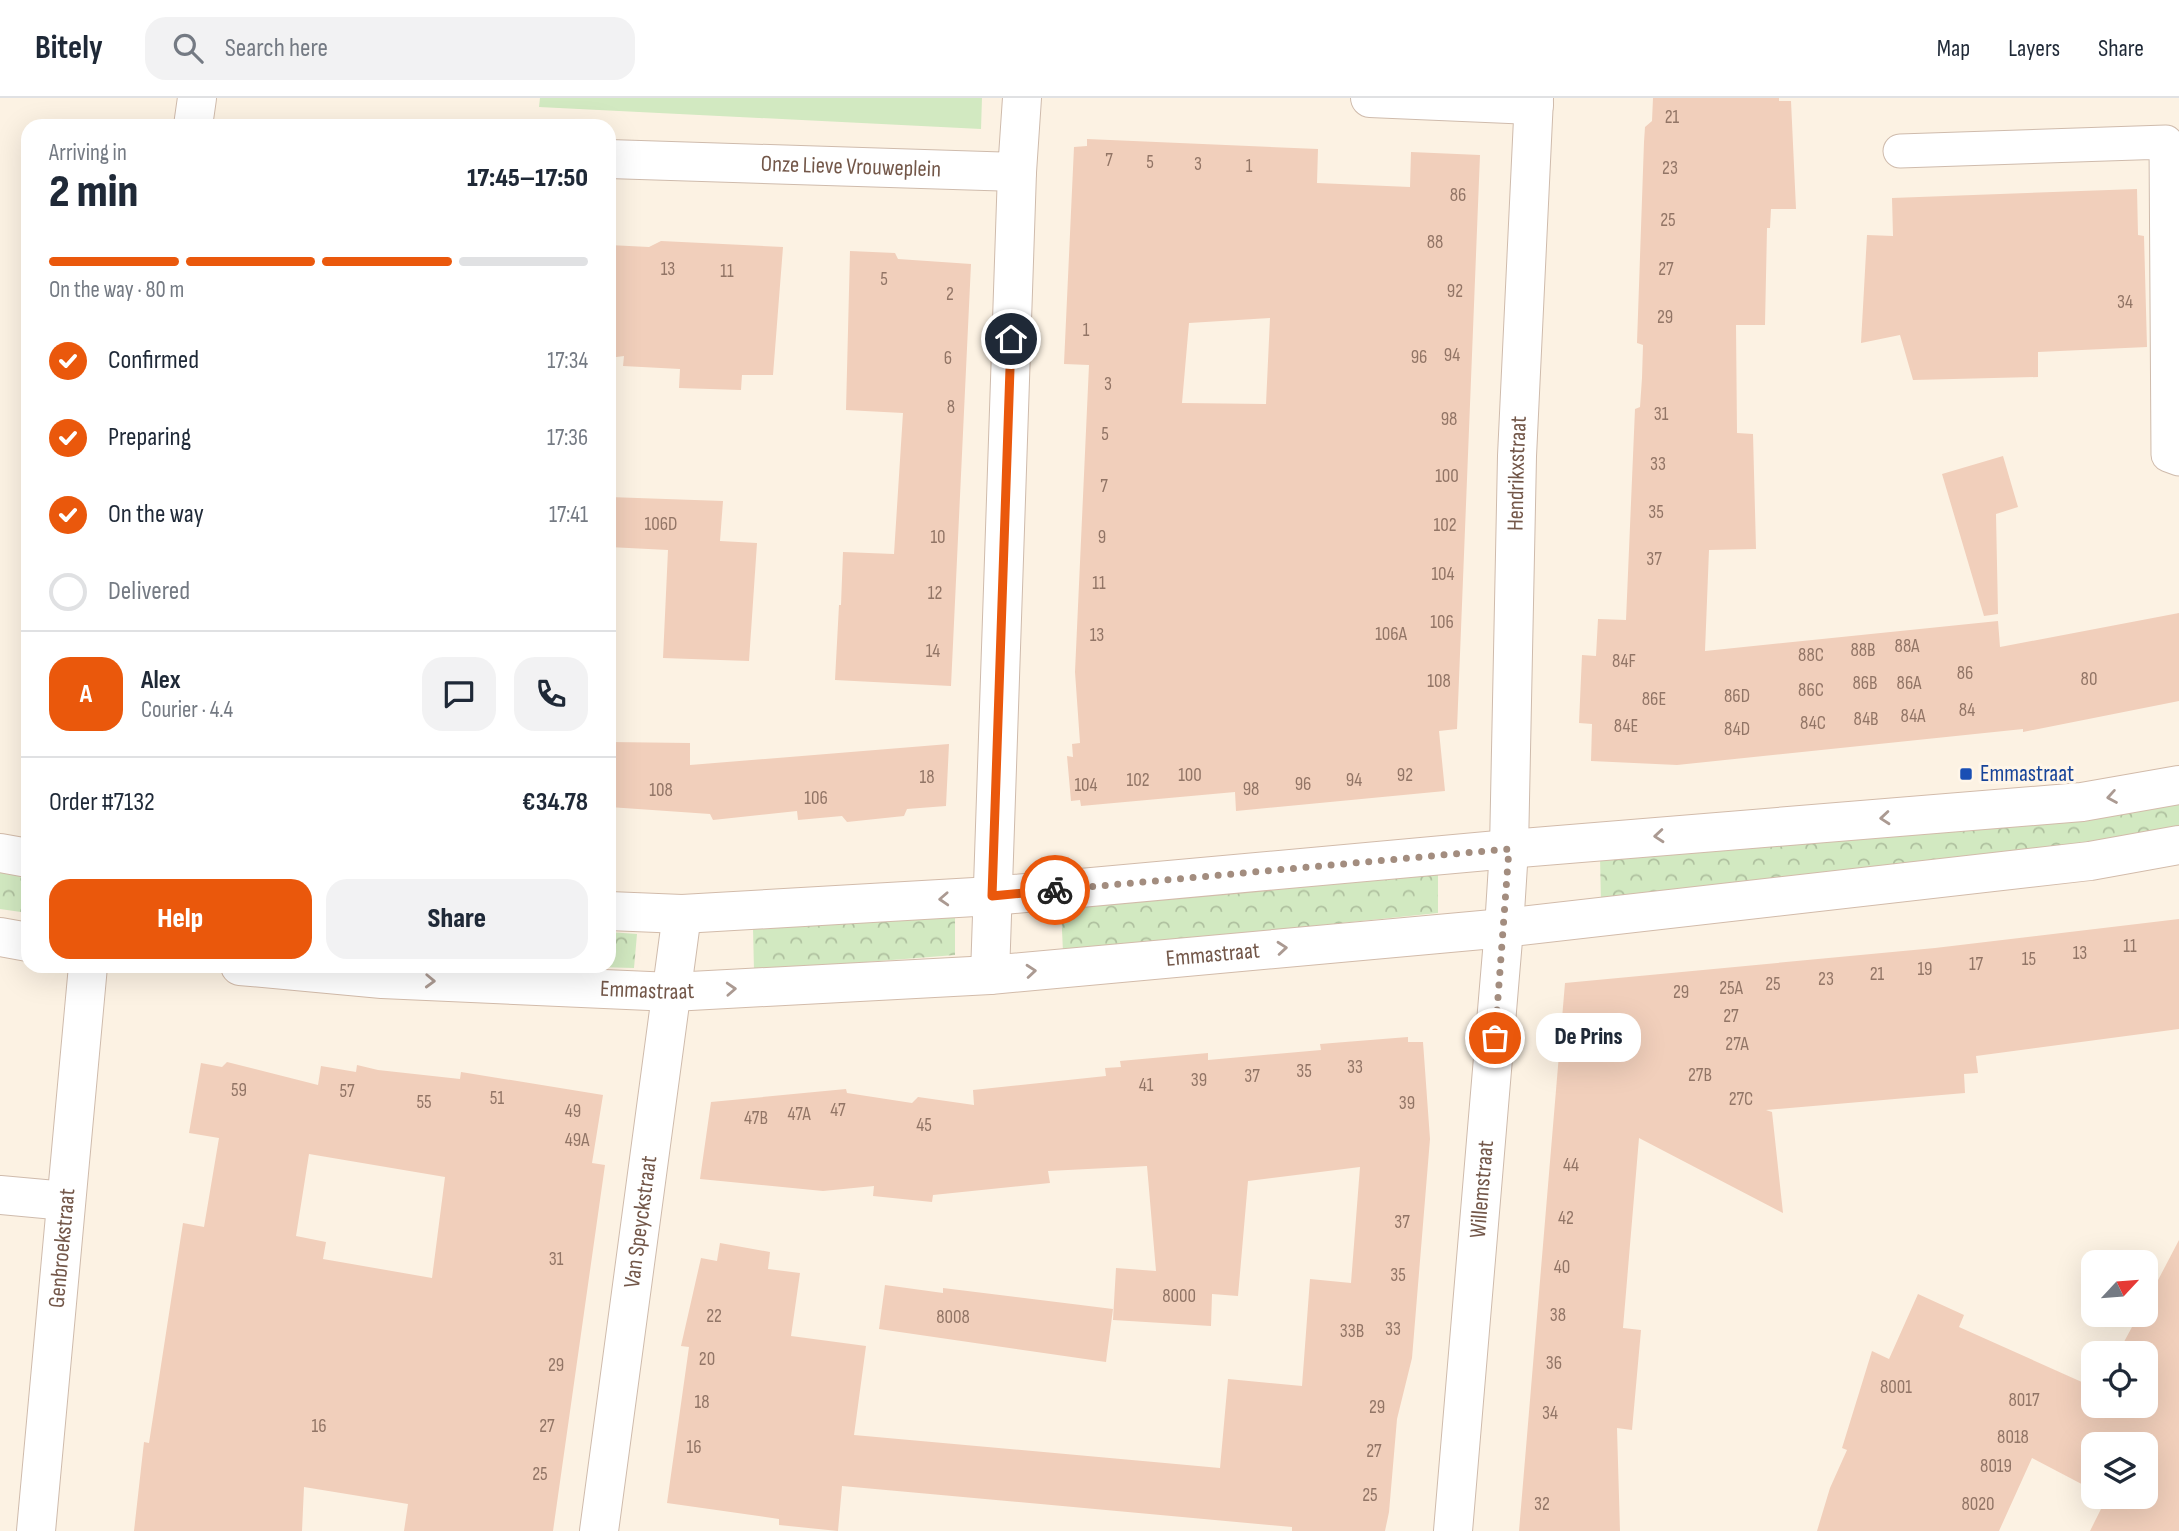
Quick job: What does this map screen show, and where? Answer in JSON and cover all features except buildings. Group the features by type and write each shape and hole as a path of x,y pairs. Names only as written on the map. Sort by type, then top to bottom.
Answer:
{"street":[{"path":"194,119 197,98"},
{"path":"989,975 1017,172 1022,98"},
{"path":"1370,98 1534,102"},
{"name":"Hendrikxstraat","path":"1509,849 1517,456 1534,102"},
{"name":"Onze Lieve Vrouweplein","path":"616,159 1017,172"},
{"path":"616,911 682,914 992,896 1509,849 2082,802 2179,785"},
{"name":"Emmastraat","path":"316,973 382,979 672,992 989,975 1504,928 2090,861 2179,845"},
{"name":"Willemstraat","path":"1454,1531 1509,849"},
{"path":"0,853 21,857"},
{"name":"Van Speyckstraat","path":"599,1531 682,914"},
{"path":"0,937 21,941"},
{"name":"Genbroekstraat","path":"36,1531 87,973"},
{"path":"0,1195 66,1201"}],"lane":[{"path":"1900,151 2166,142 2168,455 2179,459"}],"green space":[{"path":"540,98 982,98 981,129 539,107"},
{"path":"2179,798 2179,831 1601,904 1600,856"},
{"path":"0,872 21,876 21,912 0,909"},
{"path":"1438,873 1438,913 1063,952 1061,908"},
{"path":"955,916 955,955 754,971 753,928"},
{"path":"616,932 637,934 634,968 616,968"}],"way so far":[{"path":"1055,890 1509,849 1495,1038"}],"place":[{"name":"Emmastraat","path":"1966,774"},
{"name":"De Prins","path":"1495,1038"}],"route":[{"path":"1011,339 992,896 1055,890"}]}
